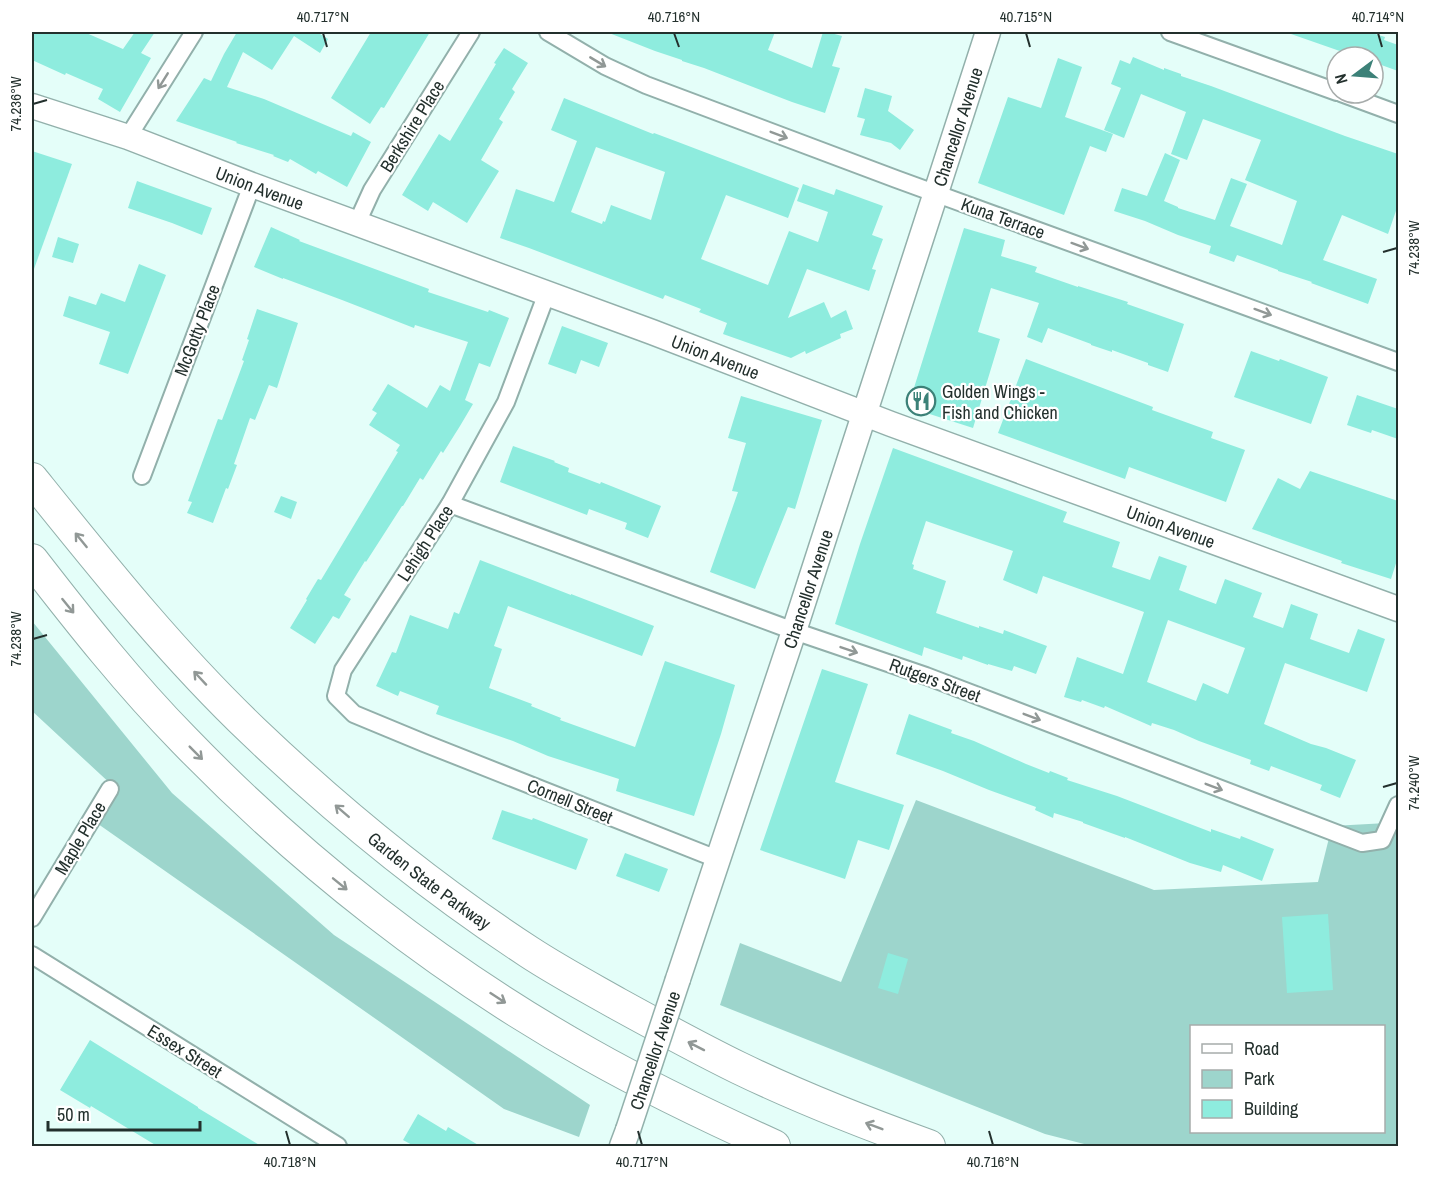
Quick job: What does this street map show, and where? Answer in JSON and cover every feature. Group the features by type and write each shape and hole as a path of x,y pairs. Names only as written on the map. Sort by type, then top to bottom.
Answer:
{"highway":[{"name":"Garden State Parkway","path":"32,479 151,624 252,731 358,825 446,894 532,954 666,1031 797,1094 867,1124 929,1146"},
{"path":"32,560 133,685 182,739 235,792 346,888 405,933 526,1017 656,1090 774,1146"}],"main road":[{"name":"Chancellor Avenue","path":"625,1138 794,631 988,32"},
{"name":"Union Avenue","path":"32,105 128,137 864,414 1398,609"}],"street":[{"path":"128,137 194,32"},
{"name":"Berkshire Place","path":"357,223 372,190 471,32"},
{"name":"Kuna Terrace","path":"548,32 605,66 632,79 1398,362"},
{"path":"1170,32 1325,87"},
{"path":"1374,105 1398,114"},
{"name":"McGotty Place","path":"142,476 252,184"},
{"name":"Lehigh Place","path":"424,743 354,714 336,696 343,670 450,504 506,402 547,293"},
{"name":"Rutgers Street","path":"450,504 794,631 926,676 1362,843 1382,840 1398,805"},
{"name":"Cornell Street","path":"424,743 717,859"},
{"name":"Maple Place","path":"32,918 110,789"},
{"name":"Essex Street","path":"32,955 338,1146"}],"green space":[{"path":"32,621 172,793 334,935 590,1105 579,1137 504,1109 91,819 114,787 32,711"},
{"path":"916,800 1154,890 1318,882 1332,826 1387,823 1398,828 1398,1146 1092,1146 1045,1134 720,1005 740,943 841,982"}],"building":[{"path":"32,32 84,32 123,49 135,32 155,32 141,53 151,58 120,112 98,99 103,89 32,60"},
{"path":"237,32 317,32 328,39 320,53 294,36 272,70 243,52 227,87 264,99 351,136 353,132 371,142 347,187 318,171 316,174 290,159 288,162 176,121 204,78 211,81"},
{"path":"371,32 430,32 384,108 381,107 370,124 331,98"},
{"path":"609,32 775,32 768,50 812,68 823,32 827,32 842,36 832,66 840,68 825,113"},
{"path":"1292,32 1369,32 1385,37 1384,40 1398,45 1398,71 1385,66 1385,45 1325,46 1291,34"},
{"path":"504,48 528,63 512,89 515,92 499,119 503,122 481,160 499,171 467,223 433,202 428,211 402,195 439,134 450,141"},
{"path":"1133,57 1398,154 1398,205 1388,234 1342,215 1323,260 1377,279 1368,304 1237,255 1234,262 1209,253 1211,246 1114,211 1122,188 1147,196 1165,153 1180,160 1164,201 1178,208 1215,220 1231,178 1247,184 1230,226 1282,245 1297,201 1245,180 1261,140 1203,119 1187,160 1171,154 1186,112 1141,94 1124,138 1104,130 1121,88 1111,84 1120,60 1130,64"},
{"path":"1058,58 1082,67 1065,117 1113,134 1106,152 1090,146 1064,215 978,183 1008,97 1041,108"},
{"path":"865,88 892,96 888,111 914,130 900,150 891,143 860,135 865,119 857,117"},
{"path":"564,98 799,188 788,218 726,195 701,259 768,285 789,231 818,242 828,212 797,201 803,184 834,195 836,189 883,206 872,235 883,239 872,269 876,270 869,291 807,269 788,318 824,302 831,318 846,310 853,329 840,334 841,338 806,354 805,351 791,358 723,334 727,323 699,312 701,309 665,295 663,299 500,238 516,189 554,202 577,141 551,130","holes":["596,147 665,172 651,220 611,205 605,222 603,221 602,224 571,212"]},
{"path":"32,151 72,164 34,269 32,269"},
{"path":"137,181 212,208 202,235 128,208"},
{"path":"271,227 299,241 429,289 428,292 509,318 490,367 479,363 465,400 473,404 460,426 423,480 420,478 365,561 344,595 351,599 339,619 333,616 315,644 290,628 398,452 396,451 400,445 369,425 377,413 372,410 388,384 427,408 440,385 450,391 468,342 415,325 414,328 254,267"},
{"path":"964,228 1005,240 1001,256 1037,267 1035,272 1128,302 1127,304 1184,324 1168,372 1048,328 1042,343 1027,337 1039,303 991,288 978,332 1000,339 973,428 908,407"},
{"path":"58,237 79,244 73,263 52,257"},
{"path":"139,264 166,275 128,374 99,364 110,332 63,316 69,296 96,305 101,293 125,302"},
{"path":"257,309 298,323 277,388 269,385 255,420 250,418 234,464 237,465 213,523 187,513 192,502 188,501 218,419 222,420 244,361 242,360 249,340 247,339"},
{"path":"562,326 608,343 599,367 581,360 576,374 548,364"},
{"path":"1251,351 1328,377 1311,424 1234,397"},
{"path":"1026,359 1153,407 1152,410 1213,432 1211,438 1245,450 1226,502 1129,467 1125,479 998,433"},
{"path":"1357,395 1398,409 1398,439 1347,425"},
{"path":"741,396 822,420 795,509 788,507 755,589 710,572 738,492 732,491 746,443 728,438"},
{"path":"513,446 555,461 569,468 568,472 600,484 601,482 661,506 648,538 625,529 627,523 589,509 587,515 500,482"},
{"path":"893,448 1067,512 1063,522 1120,542 1112,567 1150,580 1159,556 1187,566 1179,590 1216,604 1225,579 1262,593 1253,617 1283,628 1291,604 1318,614 1310,639 1349,653 1358,629 1385,639 1367,692 1285,663 1264,724 1356,760 1340,798 1320,790 1322,785 1271,766 1269,771 1250,764 1251,760 1174,730 1152,723 1151,726 1105,706 1104,708 1082,700 1081,702 1064,697 1077,657 1123,674 1144,612 1043,576 1037,594 1003,580 1013,551 926,521 912,564 913,569 946,581 936,613 1003,634 1004,630 1047,646 1036,674 1014,666 1012,671 963,656 962,660 924,647 922,656 835,624","holes":["1168,620 1245,648 1228,694 1203,683 1196,701 1147,682"]},
{"path":"1310,471 1398,501 1398,557 1391,579 1341,563 1342,561 1252,529 1278,478 1300,489"},
{"path":"281,496 297,502 291,519 274,512"},
{"path":"480,560 654,626 642,656 508,606 494,646 502,649 489,688 532,704 531,706 561,718 560,720 635,747 665,661 735,685 694,816 616,791 619,779 548,756 436,714 439,706 400,691 398,696 376,686 392,652 396,653 410,615 448,629 454,612 459,614"},
{"path":"822,669 868,684 835,782 904,805 889,850 858,840 845,879 760,850"},
{"path":"909,714 952,730 951,733 1026,764 1068,778 1067,780 1117,796 1211,832 1211,829 1240,839 1241,836 1274,849 1262,881 1223,865 1221,872 1190,863 1125,837 1054,813 1053,818 1035,810 1036,807 896,754"},
{"path":"502,810 532,820 533,818 588,839 576,870 492,839"},
{"path":"625,853 668,869 659,892 616,876"},
{"path":"1328,914 1333,990 1287,993 1282,917"},
{"path":"888,953 908,959 898,994 878,988"},
{"path":"90,1040 261,1146 157,1146 60,1090"},
{"path":"418,1114 446,1131 448,1127 480,1146 414,1146 403,1140"}],"place":[{"name":"Golden Wings - Fish and Chicken","path":"921,401"}]}
